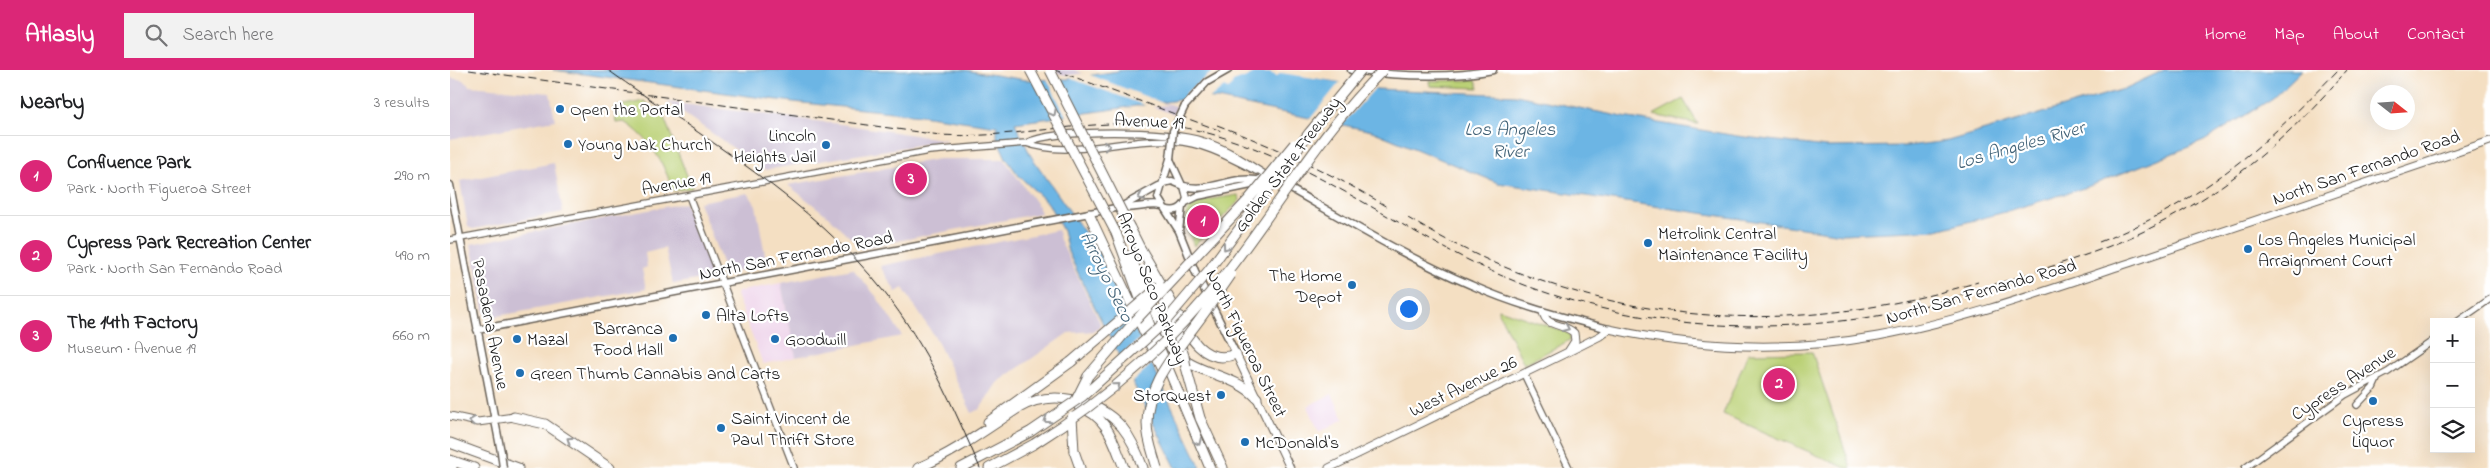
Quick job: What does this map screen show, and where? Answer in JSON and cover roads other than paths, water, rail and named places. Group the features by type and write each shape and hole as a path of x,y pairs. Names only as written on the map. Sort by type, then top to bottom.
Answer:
{"highway":[{"name":"Arroyo Seco Parkway","path":"1030,70 1117,233 1149,323 1191,427 1210,468"},
{"name":"Arroyo Seco Parkway","path":"1050,70 1139,246 1174,323 1200,418 1223,468"},
{"name":"Golden State Freeway","path":"961,468 1030,432 1083,396 1165,322 1209,270 1349,82 1361,70"},
{"name":"Golden State Freeway","path":"989,468 1034,444 1094,404 1159,348 1204,300 1332,127 1383,70"},
{"path":"1080,468 1074,451 1071,429 1073,411 1079,392 1088,376 1206,243 1260,186 1323,106 1349,82"},
{"path":"1089,214 1176,400 1191,427"},
{"path":"1157,468 1149,440 1147,424 1149,402 1154,386 1167,363 1241,261 1257,230"},
{"path":"1117,233 1142,279 1171,348 1176,355 1192,364 1244,385 1257,398"},
{"path":"917,468 985,425 1071,362 1124,318 1206,243"},
{"path":"1139,246 1194,342 1210,354 1219,357 1228,357 1236,354"},
{"path":"1012,414 1017,409 1043,400 1065,398 1088,403 1112,418 1123,429 1143,468"},
{"path":"917,468 960,447 1012,414 1031,406 1058,402 1083,408 1093,413 1107,427 1124,468"},
{"path":"514,416 545,424 610,468"},
{"path":"450,443 518,468"},
{"path":"450,460 474,468"}],"main road":[{"path":"1228,70 1198,91 1180,113 1173,130 1170,159 1158,198 1163,207 1174,210 1198,196 1251,185 1265,175"},
{"path":"1351,70 1374,73 1439,74 1493,70"},
{"name":"North San Fernando Road","path":"1265,175 1421,262 1479,289 1543,312 1609,329 1687,343 1742,346 1817,343 1877,336 1935,323 2094,274 2490,141"},
{"path":"1170,159 1187,194 1184,204"},
{"path":"1161,185 1172,180 1200,188 1248,179 1256,180"},
{"name":"Pasadena Avenue","path":"450,185 503,468"},
{"name":"North San Fernando Road","path":"477,330 1089,214 1121,207 1161,185"},
{"name":"North San Fernando Road","path":"1121,207 1130,209 1151,204 1163,207"},
{"name":"North Figueroa Street","path":"1179,231 1184,204"},
{"name":"North Figueroa Street","path":"1163,207 1179,231 1195,271 1290,468"},
{"path":"1543,312 1544,318 1548,321 1569,328 1574,333 1575,340 1568,352"},
{"name":"West Avenue 26","path":"1329,468 1524,374 1600,336 1609,329"},
{"path":"450,416 478,422 495,421 514,416"}],"street":[{"name":"Avenue 19","path":"1026,144 1034,139 1108,133 1192,138 1232,153 1265,175"},
{"name":"Avenue 19","path":"450,240 929,151 1026,144 1038,148 1059,148 1174,141 1216,151 1265,175"},
{"path":"689,196 794,468"},
{"path":"2463,318 2490,299"},
{"name":"Cypress Avenue","path":"2245,468 2345,395 2379,377 2430,343"},
{"path":"1524,374 1569,468"},
{"path":"2358,405 2373,388 2379,377"}],"water":[{"name":"Los Angeles River","path":"553,70 964,70 1026,80 1067,79 1124,70 1274,70 1377,89 1516,95 1623,117 1737,136 1826,147 1907,146 1948,141 2124,89 2164,70 2302,70 2273,98 2204,141 2087,187 1937,230 1842,234 1498,183 1372,131 1217,99 1193,98 1015,123 1031,156 1099,253 1201,468 1176,468 1086,290 1068,252 1063,231 1048,203 1019,176 1006,158 997,138 997,126 921,115 793,102"}],"tram line":[{"path":"608,70 790,199 856,259 884,292 926,355 949,399 980,468"}],"railway":[{"path":"469,70 940,135 1003,134 1129,123 1191,129 1237,142 1280,159 1445,248 1487,269 1530,287 1620,312 1666,320 1713,325 1759,326 1853,320 1913,309 2058,264 2122,241 2168,219 2197,202 2252,164 2301,119 2347,70"},
{"path":"1055,70 1224,132"},
{"path":"2099,242 2135,227 2168,210 2229,170 2284,124 2338,70"},
{"path":"1217,125 1305,162 1388,207"},
{"path":"1408,218 1476,254 1544,282 1615,302 1686,313 1758,317 1831,312 1904,301 1978,282"}],"place":[{"name":"Open the Portal","path":"560,109"},
{"name":"Young Nak Church","path":"568,144"},
{"name":"Lincoln Heights Jail","path":"826,145"},
{"name":"The 14th Factory","path":"911,179"},
{"name":"Confluence Park","path":"1203,221"},
{"name":"Metrolink Central Maintenance Facility","path":"1648,243"},
{"name":"Los Angeles Municipal Arraignment Court","path":"2248,249"},
{"name":"The Home Depot","path":"1352,285"},
{"name":"Alta Lofts","path":"706,315"},
{"name":"Barranca Food Hall","path":"673,338"},
{"name":"Mazal","path":"517,339"},
{"name":"Goodwill","path":"775,339"},
{"name":"Green Thumb Cannabis and Carts","path":"520,373"},
{"name":"Cypress Park Recreation Center","path":"1779,384"},
{"name":"StorQuest","path":"1221,395"},
{"name":"Cypress Liquor","path":"2373,401"},
{"name":"Saint Vincent de Paul Thrift Store","path":"721,428"},
{"name":"McDonald's","path":"1245,442"}],"water label":[{"name":"Arroyo Seco","path":"1108,276"}]}
